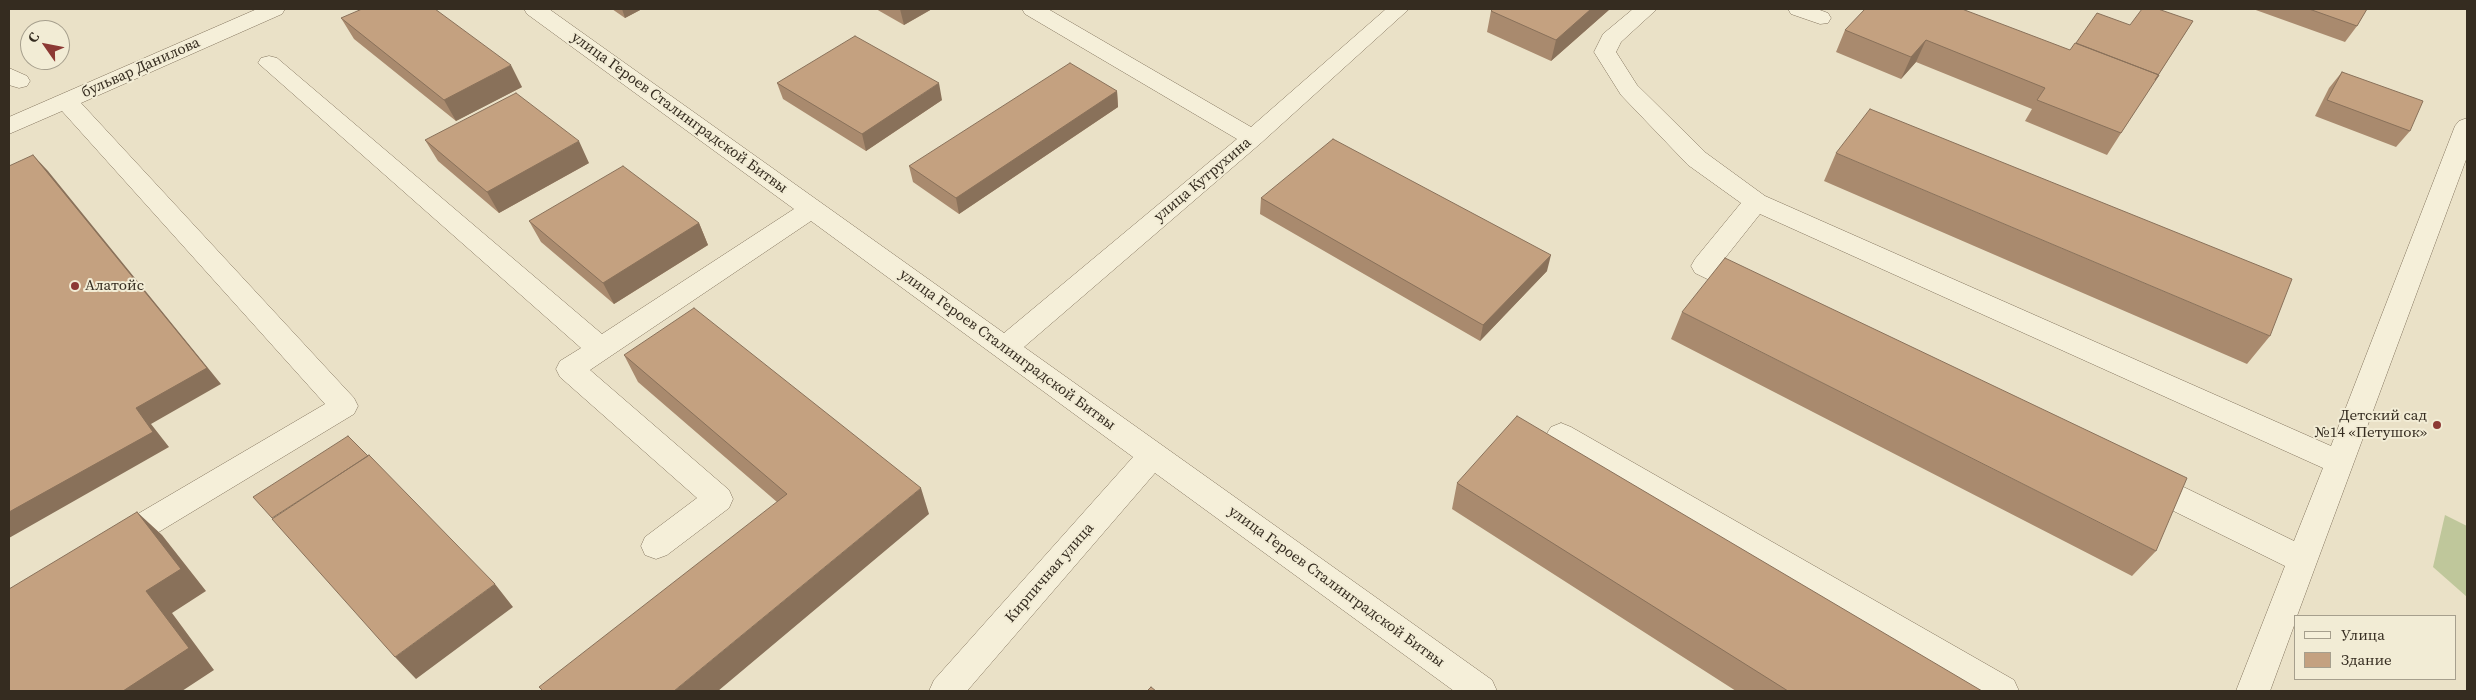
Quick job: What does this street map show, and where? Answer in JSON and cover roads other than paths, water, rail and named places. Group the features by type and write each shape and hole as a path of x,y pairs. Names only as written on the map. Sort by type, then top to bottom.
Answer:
{"street":[{"name":"бульвар Данилова","path":"9,126 274,9"},
{"name":"улица Героев Сталинградской Битвы","path":"535,9 1480,691"},
{"path":"1033,9 1253,138"},
{"name":"улица Кутрухина","path":"1004,348 1253,138 1398,9"},
{"path":"1646,9 1611,39 1605,52 1629,90 1698,159 1756,202 2339,462"},
{"path":"1799,9 1820,18"},
{"path":"269,63 600,349"},
{"path":"66,101 344,406 93,556"},
{"path":"2253,691 2339,462 2465,140"},
{"path":"1756,202 1704,266 1775,301"},
{"path":"656,546 718,498 570,369 812,209"},
{"path":"1561,435 2002,691"},
{"name":"Кирпичная улица","path":"946,691 1153,455"},
{"path":"2124,472 2302,560"}],"place":[{"name":"Алатойс","path":"75,286"},
{"name":"Детский сад №14 «Петушок»","path":"2437,425"}]}
